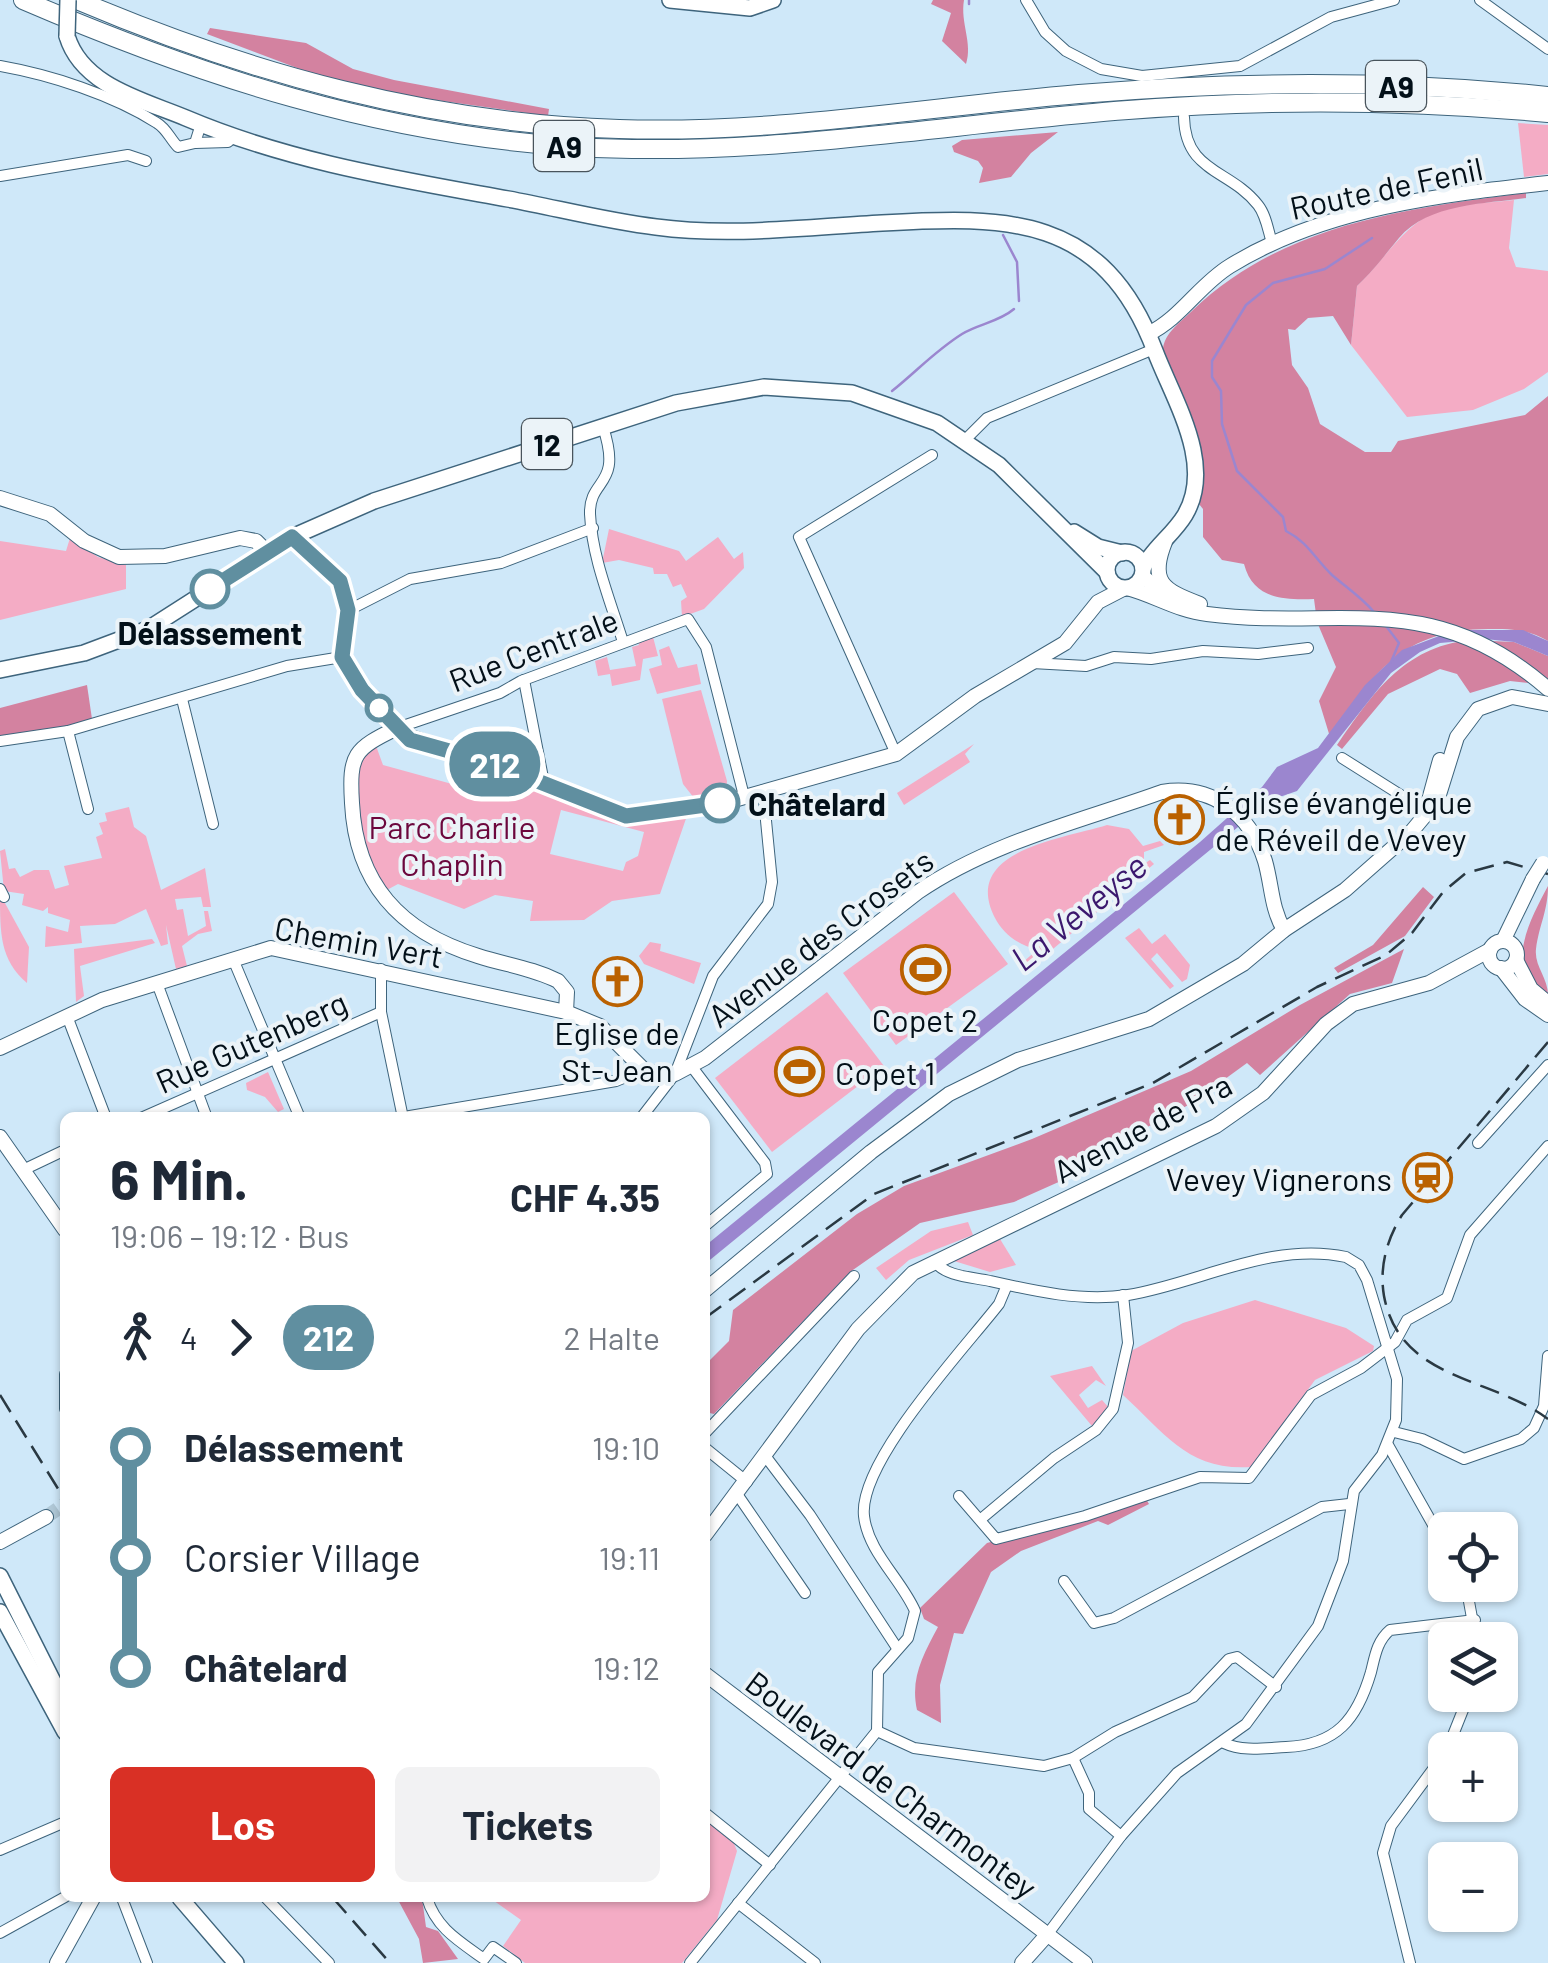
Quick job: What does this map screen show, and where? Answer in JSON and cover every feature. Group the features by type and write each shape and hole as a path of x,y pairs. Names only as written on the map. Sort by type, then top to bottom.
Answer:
{"highway":[{"name":"A9","path":"23,0 160,57 303,104 408,127 528,144 626,149 753,146 1127,110 1246,104 1399,104 1548,112"},
{"name":"A9","path":"77,0 229,59 331,89 448,114 574,127 754,126 1080,94 1244,85 1406,86 1548,96"}],"main road":[{"path":"68,0 66,36 77,59 95,76 234,137 306,160 657,228 747,231 999,220 1050,233 1089,257 1120,290 1151,342 1192,446 1196,475 1190,504 1142,572 1126,588"},
{"path":"670,0 750,8 773,0"},
{"name":"12","path":"0,670 84,653 148,629 292,537 374,501 722,393 807,387 883,401 966,440 1018,472 1083,539 1138,558 1142,572"},
{"name":"12","path":"990,457 1108,573 1114,584 1126,588"},
{"path":"1108,573 1110,560 1166,540"},
{"path":"0,1576 60,1695"},
{"path":"0,1612 5,1632 60,1724"},
{"path":"183,1902 236,1963"}],"street":[{"path":"1026,0 1045,32 1088,64 1122,74 1182,76 1240,66 1331,16 1394,0"},
{"path":"1480,0 1548,49"},
{"path":"0,66 31,72 107,99 157,122 178,146 228,142 234,137"},
{"path":"1184,117 1190,150 1256,202 1272,242"},
{"path":"195,143 202,124"},
{"path":"0,176 128,155 146,161"},
{"name":"Route de Fenil","path":"1151,342 1209,280 1272,242 1363,213 1548,183"},
{"path":"966,440 988,418 1151,342"},
{"path":"603,427 611,466 592,499 593,528 598,564 628,639"},
{"path":"896,754 799,537 932,454"},
{"path":"0,498 50,514 84,541 119,557 164,556 240,538 256,541 266,552"},
{"path":"348,610 410,579 501,563 593,528"},
{"path":"292,537 340,581 348,610 342,657 359,687 410,740 634,817 744,796 896,754 974,696 1066,642 1098,602 1108,573"},
{"path":"1166,540 1157,564 1160,580 1172,592 1203,608"},
{"path":"1142,572 1161,593 1203,608"},
{"path":"1098,602 1126,588 1203,608 1270,616 1362,617 1433,626 1498,652 1548,692"},
{"name":"Rue Centrale","path":"397,728 500,694 524,680 592,658 628,639 688,619 706,647 744,796"},
{"path":"1032,663 1086,666 1114,657 1152,658 1203,652 1258,654 1308,648"},
{"path":"0,740 68,731 286,666 342,657"},
{"path":"524,680 544,783"},
{"path":"1426,812 1450,735 1467,709 1505,689 1548,692"},
{"path":"710,1286 871,1152 949,1094 1018,1060 1150,1019 1225,977 1284,930 1345,890 1408,836 1437,802 1457,737 1478,709 1512,697 1548,704"},
{"path":"182,699 214,824"},
{"path":"397,728 360,747 352,760 355,846 364,870 403,917 441,941 558,982 568,992 566,1012"},
{"path":"68,731 88,809"},
{"path":"1342,758 1426,812"},
{"path":"646,1112 675,1074 713,976 764,910 771,895 763,790"},
{"name":"Avenue des Crosets","path":"675,1074 692,1068 918,892 971,861 1162,792 1202,790 1225,806 1250,834 1266,864 1273,907 1284,930"},
{"path":"1503,955 1542,870"},
{"name":"Chemin Vert","path":"0,1048 67,1016 156,983 271,948 566,1012 600,1026 643,1070"},
{"path":"1503,955 1531,990 1548,1003"},
{"path":"1503,955 1525,999 1548,1015"},
{"name":"Avenue de Pra","path":"934,1261 1216,1126 1263,1093 1326,1024 1353,1004 1430,984 1461,966 1503,955"},
{"path":"233,959 297,1112"},
{"path":"381,970 381,1012 400,1112"},
{"path":"156,983 205,1112"},
{"name":"Rue Gutenberg","path":"154,1112 381,1012"},
{"path":"67,1016 104,1112"},
{"path":"1478,1143 1548,1065"},
{"path":"692,1068 765,1163 768,1174 710,1222"},
{"path":"432,1112 616,1082 643,1070 655,1075 675,1074"},
{"path":"0,1137 60,1223"},
{"path":"959,1496 996,1538 1085,1516 1200,1477 1249,1478 1272,1440 1310,1395 1388,1348 1407,1320 1448,1298 1470,1235 1548,1146"},
{"path":"23,1170 60,1152"},
{"path":"710,1529 871,1313 913,1273 934,1261 948,1272 1006,1285 1064,1294 1123,1296 1263,1258 1340,1255 1362,1269 1397,1379 1394,1432 1349,1504 1343,1561 1323,1613 1276,1687 1224,1743 1177,1772 1121,1836 1022,1963"},
{"path":"710,1428 854,1276"},
{"path":"690,1963 877,1731 878,1672 912,1630 915,1611 876,1550 864,1516 872,1471 999,1304 1006,1285"},
{"path":"981,1519 1054,1458 1096,1430 1113,1409 1128,1353 1129,1327 1123,1296"},
{"path":"1394,1432 1464,1459 1521,1439 1541,1417 1548,1356"},
{"path":"1388,1445 1428,1516"},
{"path":"710,1453 742,1488 805,1593"},
{"path":"766,1457 810,1514 896,1648"},
{"path":"1064,1581 1094,1623 1139,1607 1322,1506 1349,1504"},
{"path":"0,1542 46,1517"},
{"path":"1224,1743 1247,1749 1324,1743 1342,1728 1365,1692 1378,1643 1390,1630 1475,1620 1470,1602"},
{"path":"877,1731 914,1748 979,1755 1025,1766 1072,1758 1115,1732 1193,1697 1229,1659 1237,1657 1276,1687"},
{"name":"Boulevard de Charmontey","path":"710,1683 1085,1963"},
{"path":"1072,1758 1089,1793 1089,1809 1121,1836"},
{"path":"1410,1963 1383,1853 1391,1826 1428,1776"},
{"path":"710,1818 770,1865"},
{"path":"0,1850 24,1844 60,1825"},
{"path":"0,1933 60,1901"},
{"path":"58,1963 90,1902"},
{"path":"124,1902 147,1963"},
{"path":"270,1902 329,1963"},
{"path":"429,1902 441,1927 484,1960 493,1946 516,1963"},
{"path":"738,1904 814,1963"}],"green space":[{"path":"1518,123 1548,125 1548,174 1524,177"},
{"path":"1514,200 1509,248 1516,267 1548,271 1548,372 1524,389 1473,410 1407,417 1351,345 1357,286 1403,235 1424,218 1454,207"},
{"path":"609,529 679,551 686,561 718,537 734,559 743,552 744,568 704,609 682,617 681,601 687,597 681,584 673,587 667,574 654,574 653,568 619,560 602,563"},
{"path":"70,538 98,557 126,565 126,589 0,620 0,541 66,551"},
{"path":"652,633 658,656 643,659 640,680 612,686 610,674 598,676 595,661 607,657 610,670 636,666 632,647 639,645 637,637"},
{"path":"669,646 678,668 697,664 701,684 657,694 649,669 662,665 659,650"},
{"path":"701,690 727,781 726,791 694,798 683,784 662,699"},
{"name":"Parc Charlie Chaplin","path":"375,743 383,765 492,795 499,774 616,821 635,822 690,807 660,894 612,901 584,920 530,921 533,901 495,895 464,909 398,884 385,891 361,848 357,766","holes":["561,810 644,832 638,856 626,862 623,871 550,854"]},
{"path":"974,744 965,754 970,762 904,805 897,793"},
{"path":"129,807 134,827 146,836 161,890 205,868 211,907 203,907 201,897 175,899 177,910 183,909 188,936 206,926 204,911 208,911 212,931 198,934 182,946 187,966 176,969 166,925 168,944 161,946 146,909 115,924 80,926 82,943 45,947 46,926 68,932 70,920 48,913 48,907 43,911 22,905 24,894 4,891 0,851 5,849 9,869 15,868 20,877 34,870 49,870 55,889 69,885 64,866 102,858 96,837 103,834 99,823 107,821 105,813"},
{"path":"1107,825 1129,829 1143,846 1160,841 1164,845 1144,852 1144,864 1150,860 1154,864 1028,970 1022,963 1038,949 1019,943 998,924 988,895 992,877 1003,862 1021,851"},
{"name":"Copet 2","path":"954,892 1008,964 896,1045 843,973"},
{"path":"0,894 29,947 27,983 11,965 3,945"},
{"path":"1139,928 1152,944 1165,934 1190,965 1187,979 1182,982 1157,953 1151,959 1174,986 1170,989 1125,938"},
{"path":"152,939 155,943 80,966 84,996 76,1002 74,949"},
{"path":"650,942 661,944 660,951 701,963 694,984 644,964 639,956"},
{"name":"Copet 1","path":"827,992 884,1066 772,1152 715,1078"},
{"path":"268,1072 284,1109 278,1112 265,1097 247,1090 246,1083"},
{"path":"968,1222 973,1235 909,1260 886,1280 876,1268 931,1231"},
{"path":"1000,1239 1016,1265 990,1272 954,1261"},
{"path":"1255,1300 1346,1328 1374,1346 1373,1351 1315,1380 1251,1467 1210,1463 1180,1447 1123,1395 1131,1351 1183,1323"},
{"path":"1092,1366 1106,1386 1096,1380 1079,1395 1088,1408 1102,1400 1109,1408 1092,1426 1050,1376"},
{"path":"710,1823 733,1841 737,1851 717,1920 682,1963 525,1963 503,1946 521,1920 496,1902 710,1902"}],"shaded area":[{"path":"933,0 964,0 966,64 942,41 951,13 931,4"},
{"path":"210,28 306,43 353,69 549,109 548,116 393,94 329,80 207,34"},
{"path":"1058,132 1031,153 1011,177 979,183 983,168 978,161 954,152 952,146 962,140"},
{"path":"1526,193 1526,198 1442,212 1411,226 1357,286 1351,345 1333,316 1308,318 1295,330 1288,329 1292,365 1308,388 1320,424 1365,452 1391,452 1398,441 1525,415 1548,396 1548,641 1526,632 1488,629 1459,631 1412,646 1377,675 1330,737 1319,701 1336,667 1317,622 1314,599 1281,598 1262,591 1248,576 1244,564 1222,560 1203,537 1203,509 1199,504 1201,454 1164,359 1166,339 1178,323 1228,281 1307,239 1392,214"},
{"path":"1455,630 1523,630 1548,641 1548,656 1514,642 1485,639 1440,643 1391,673 1297,791 1271,800 710,1260 710,1242 1200,842 1262,787 1277,767 1318,748 1365,685 1402,650"},
{"path":"1469,640 1514,642 1548,656 1548,685 1510,681 1470,693 1457,674 1440,669 1388,694 1342,749 1337,745 1377,691 1408,663 1426,652"},
{"path":"87,685 92,719 52,731 0,737 0,708"},
{"path":"1548,886 1536,955 1548,995 1525,973 1522,959 1528,929"},
{"path":"1423,887 1434,897 1405,936 1338,973 1334,968 1373,945"},
{"path":"1404,949 1392,983 1350,994 1260,1075 1247,1063 1192,1103 1116,1144 1090,1168 1014,1202 920,1223 850,1272 714,1414 710,1413 710,1360 729,1341 733,1310 857,1214 904,1186 1032,1139 1191,1071 1300,1005"},
{"path":"1146,1499 1149,1504 1108,1525 1098,1521 1021,1551 991,1572 963,1634 954,1633 940,1685 941,1723 917,1710 917,1677 938,1627 924,1619 920,1608 987,1543"},
{"path":"399,1902 423,1902 426,1927 438,1931 458,1959 423,1963 419,1939"}],"waterway":[{"path":"1003,235 1017,262 1019,301"},
{"path":"1372,238 1325,269 1273,283 1246,305 1212,361 1212,377 1221,391 1222,424 1237,471 1283,517 1286,531 1374,612"},
{"path":"892,391 952,341 1014,309"},
{"path":"1386,626 1399,643 1391,662"}],"tunnel":[{"path":"46,1517 60,1507"}],"railway":[{"path":"710,1314 874,1194 1153,1083 1317,987 1386,955 1412,933 1443,892 1466,873 1507,862 1548,874"},
{"path":"1548,1042 1402,1215 1388,1244 1383,1274 1384,1296 1393,1324 1408,1345 1428,1361 1548,1419"},
{"path":"0,1395 60,1492"},
{"path":"337,1902 390,1963"}],"bus line":[{"name":"212","path":"210,589 292,537 309,557 340,581 348,610 342,657 362,690 410,740 492,763 626,816 720,803"}],"place":[{"name":"Délassement","path":"210,589"},
{"name":"Châtelard","path":"720,803"},
{"name":"Église évangélique de Réveil de Vevey","path":"1180,819"},
{"name":"Copet 2","path":"925,969"},
{"name":"Eglise de St-Jean","path":"617,982"},
{"name":"Copet 1","path":"800,1072"},
{"name":"Vevey Vignerons","path":"1427,1178"}],"water label":[{"name":"La Veveyse","path":"1078,911"}]}
